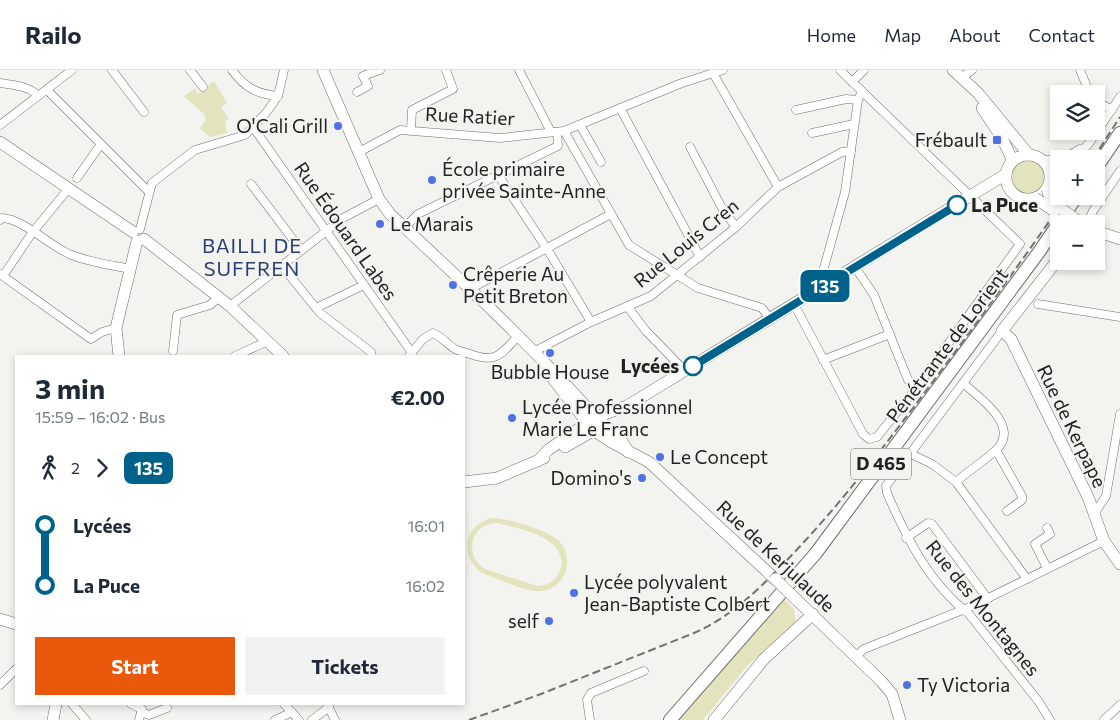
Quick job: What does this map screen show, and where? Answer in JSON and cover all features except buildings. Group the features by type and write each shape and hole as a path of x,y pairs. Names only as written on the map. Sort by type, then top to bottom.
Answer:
{"main road":[{"name":"Rue de Kerjulaude","path":"323,70 380,198 390,214 535,350 595,424 626,447 628,452 649,462 681,489 857,655 892,694 900,720"},
{"path":"957,74 978,93 1029,155 1043,161 1050,169"},
{"path":"957,74 994,126 1013,161"},
{"path":"1105,155 1120,134"},
{"path":"0,142 5,149 69,188 138,235 203,283 281,355"},
{"path":"465,482 497,478 538,461 548,450 627,406 970,197 1006,174 1013,161 1020,156 1029,155"},
{"path":"1006,174 1010,190"},
{"path":"1035,198 1046,189 1050,181"},
{"path":"1046,189 1052,201 1070,215"},
{"path":"970,197 993,191 1010,190 1021,198 1035,198 1059,215"},
{"name":"Pénétrante de Lorient","path":"670,720 816,552 1039,252 1071,205"},
{"path":"1105,234 1120,239"},
{"path":"119,355 116,328 138,235"},
{"path":"1105,242 1120,247"},
{"path":"1002,331 1050,270"},
{"name":"Rue de Kerpape","path":"1002,331 1011,339 1088,497 1104,541 1118,557"},
{"path":"714,720 764,660 813,614"},
{"path":"0,618 15,624"},
{"path":"53,720 56,705"}],"street":[{"path":"0,125 72,70"},
{"path":"112,70 144,112"},
{"path":"190,70 203,87"},
{"path":"232,70 238,78 259,94 278,96"},
{"path":"138,235 152,183 195,150 245,135 278,96 284,70"},
{"path":"357,92 368,86 363,76 380,70"},
{"path":"411,129 412,110 453,89 446,70"},
{"path":"519,70 629,245 698,288 762,308 770,319"},
{"name":"Rue Ratier","path":"359,152 400,130 411,129 500,138 558,132 723,70"},
{"path":"794,304 863,434 869,439 877,437 917,387 1020,244 840,70"},
{"path":"852,82 864,70"},
{"path":"957,74 972,70"},
{"path":"1080,70 1086,85"},
{"path":"713,73 778,187"},
{"path":"0,83 25,88 38,96"},
{"path":"47,90 149,192"},
{"path":"828,284 822,275 845,192 858,100 862,92"},
{"path":"1083,150 1120,97"},
{"path":"796,110 846,99 858,100"},
{"path":"1105,106 1112,110"},
{"path":"620,108 700,257"},
{"path":"812,132 854,124"},
{"path":"580,125 601,162"},
{"name":"Rue Édouard Labes","path":"253,127 410,354"},
{"path":"404,227 418,214 558,146 558,132"},
{"path":"1043,161 1072,155 1090,142"},
{"path":"77,178 101,144"},
{"path":"690,147 723,210 736,227"},
{"name":"Rue Louis Cren","path":"535,350 591,322 651,296 736,227 778,187 842,152 851,151"},
{"path":"1091,215 1120,171"},
{"path":"498,175 546,248 591,322"},
{"path":"251,184 301,250"},
{"path":"69,188 32,233 2,275 91,339 102,332 116,328"},
{"path":"230,306 282,264 348,215 380,198"},
{"path":"470,289 611,214"},
{"path":"0,220 2,218 12,218 32,233 71,255 130,269"},
{"path":"282,264 316,308 371,352 372,355"},
{"path":"856,267 874,295 908,380 917,387"},
{"path":"316,308 364,285"},
{"path":"173,351 178,315 210,305 218,298"},
{"path":"1038,304 1120,317"},
{"path":"627,306 646,331 685,371"},
{"path":"1002,331 911,454 932,464 956,482 1027,579"},
{"path":"410,354 423,339 433,333 442,337 454,349 491,359 498,356 519,335"},
{"path":"823,360 890,334"},
{"path":"237,355 268,342"},
{"path":"956,482 996,450 1003,436 999,419 989,406 964,384"},
{"path":"1094,514 1106,496 1118,438 1120,414"},
{"path":"996,450 1022,496 1022,500 1006,511"},
{"name":"Rue des Montagnes","path":"911,454 886,486 906,538 924,566 962,609 969,614 1039,702 1050,720"},
{"path":"906,538 928,523 932,524 988,599"},
{"path":"1047,528 1050,534 1035,544 1047,568"},
{"path":"857,655 861,650 988,599 1104,541"},
{"path":"0,685 15,670"},
{"path":"590,720 587,700 591,693 644,671"},
{"path":"73,705 86,720"},
{"path":"132,705 141,714 149,715 167,708"},
{"path":"285,705 299,720"},
{"path":"1104,720 1113,717 1120,705"},
{"path":"312,720 328,706 335,720"},
{"path":"275,720 292,712"}],"green space":[{"path":"214,81 227,103 221,107 229,119 225,121 227,133 210,137 200,128 206,120 204,114 184,96 195,89 198,94"},
{"path":"1027,159 1034,160 1040,164 1044,170 1044,184 1040,190 1034,194 1027,195 1020,194 1014,190 1010,184 1009,177 1010,170 1014,164 1020,160"},
{"path":"491,518 498,518 535,528 557,539 563,546 566,554 566,571 562,579 557,585 549,589 534,591 482,573 470,558 467,542 470,534 482,522","holes":["498,523 538,535 555,546 560,554 562,564 554,580 542,586 537,586 485,569 478,563 472,548 476,533 489,524"]},
{"path":"781,596 794,609 796,624 747,666 703,720 676,720"}],"railway":[{"path":"1099,150 1120,117"},
{"path":"469,720 541,694 694,633 732,611 754,592 815,530 871,463 1005,284 1061,205"}],"bus line":[{"name":"135","path":"693,366 957,205"}],"place":[{"name":"O'Cali Grill","path":"338,126"},
{"name":"Frébault","path":"997,140"},
{"name":"École primaire privée Sainte-Anne","path":"432,180"},
{"name":"La Puce","path":"957,205"},
{"name":"Le Marais","path":"380,224"},
{"name":"Crêperie Au Petit Breton","path":"453,285"},
{"name":"Bubble House","path":"550,353"},
{"name":"Lycées","path":"693,366"},
{"name":"Lycée Professionnel Marie Le Franc","path":"512,418"},
{"name":"Le Concept","path":"660,457"},
{"name":"Domino's","path":"642,478"},
{"name":"Lycée polyvalent Jean-Baptiste Colbert","path":"574,593"},
{"name":"self","path":"549,621"},
{"name":"Ty Victoria","path":"907,685"}],"district":[{"name":"BAILLI DE SUFFREN","path":"252,258"}]}
